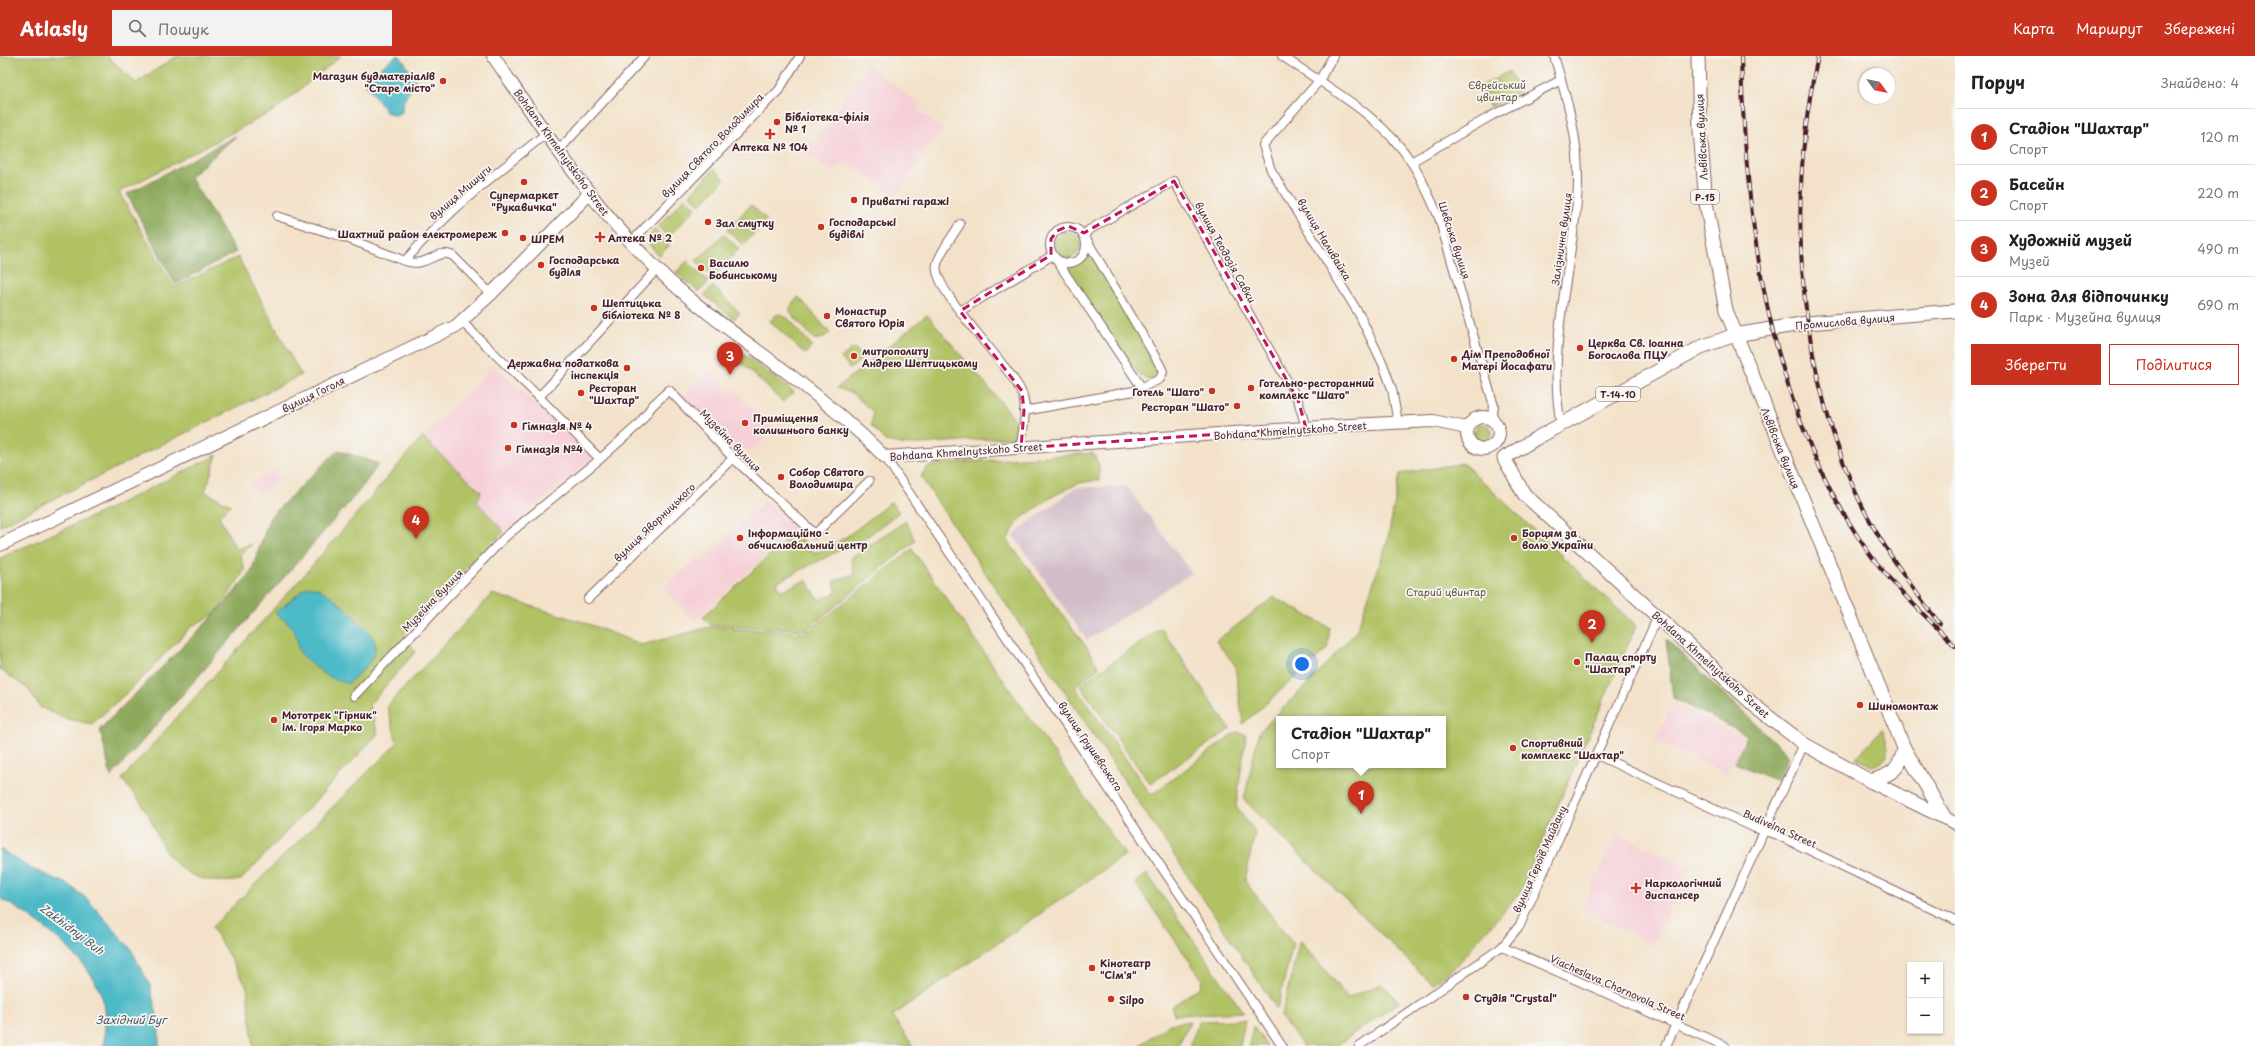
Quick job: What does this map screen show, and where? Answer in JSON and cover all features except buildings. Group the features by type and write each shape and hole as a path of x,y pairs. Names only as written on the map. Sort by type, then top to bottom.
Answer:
{"main road":[{"name":"Bohdana Khmelnytskoho Street","path":"493,56 546,133 590,193 631,242 657,269 694,303 790,375 862,434 885,456 1433,421 1467,428"},
{"name":"Львівська вулиця","path":"1698,56 1700,130 1706,203 1726,310 1904,748 1950,820"},
{"name":"вулиця Гоголя","path":"0,545 462,322 590,193"},
{"name":"Промислова вулиця","path":"1735,335 1807,323 1955,311"},
{"name":"Т-14-10","path":"1504,458 1534,439 1561,426 1701,347 1735,335"},
{"path":"1478,417 1492,420 1499,433 1498,438 1492,446 1482,449 1473,446 1467,438 1467,428 1478,417"},
{"path":"1492,446 1504,458"},
{"name":"Bohdana Khmelnytskoho Street","path":"1504,458 1524,494 1756,707 1804,744 1870,781 1950,820"},
{"path":"1870,781 1886,776 1894,770 1902,761 1904,748"}],"street":[{"path":"559,150 645,56"},
{"name":"вулиця Святого Володимира","path":"631,242 779,90 800,56"},
{"name":"Шевська вулиця","path":"1282,56 1356,106 1384,130 1411,162 1427,191 1439,218 1494,406 1492,420"},
{"path":"1319,81 1333,56"},
{"name":"Залізнична вулиця","path":"1554,56 1575,131 1578,165 1577,200 1562,305 1555,368 1557,403 1561,426"},
{"path":"1411,162 1491,116 1561,80"},
{"name":"вулиця Наливайка","path":"1319,81 1263,145 1271,170 1363,321 1383,364 1392,389 1398,424"},
{"name":"вулиця Мишуги","path":"405,261 430,231 454,208 546,133"},
{"name":"вулиця Теодозія Савки","path":"1084,235 1089,230 1174,181 1298,400 1306,428"},
{"path":"277,216 349,239 415,265 442,252 446,252 453,256 491,294"},
{"path":"960,224 937,263 936,274 942,286 960,311 1022,391 1024,411 1021,448"},
{"path":"1024,411 1142,388 1160,379 1163,372 1084,235 1074,227 1068,226 1057,231 1051,239 1053,255 1142,388"},
{"path":"1053,255 1064,263 1078,260 1086,249 1084,235"},
{"path":"960,311 1053,255"},
{"path":"539,397 657,269"},
{"path":"462,322 600,459"},
{"name":"Музейна вулиця","path":"354,696 504,538 600,459 638,424 652,406 669,390 733,458 815,534 869,481"},
{"name":"вулиця Грушевського","path":"885,456 1282,1046"},
{"name":"вулиця Яворницького","path":"588,599 733,458"},
{"name":"вулиця Героїв Майдану","path":"1359,1046 1502,947 1520,925 1658,616"},
{"path":"1666,1046 1804,744"},
{"name":"Budivelna Street","path":"1597,755 1765,831 1775,834 1955,920"},
{"name":"Viacheslava Chornovola Street","path":"1502,947 1725,1046"}],"highlighted area":[{"path":"1174,181 1298,400 1306,428 1021,448 1024,411 1022,391 960,311 1051,255 1051,239 1057,231 1068,226 1084,233"}],"shaded area":[{"path":"867,65 921,105 918,110 942,128 896,195 846,162 832,171 806,154"},
{"name":"Гімназія №4","path":"493,364 594,458 504,532 422,437 468,394"},
{"path":"708,370 731,392 734,389 773,429 751,452 746,447 738,455 681,398"},
{"path":"275,470 280,480 257,494 251,483"},
{"path":"1126,486 1192,573 1087,640 1013,535 1075,488"},
{"path":"765,501 794,529 695,621 663,589 698,557 702,561"},
{"path":"1673,703 1743,737 1728,774 1655,741"},
{"name":"Наркологічний диспансер","path":"1617,834 1690,867 1653,945 1582,908"}],"green space":[{"path":"0,56 107,56 136,83 177,56 341,56 275,110 119,192 174,287 238,257 301,375 0,526"},
{"name":"Єврейський цвинтар","path":"1509,71 1519,91 1490,107 1479,88"},
{"path":"236,136 190,177 236,252 175,284 127,194"},
{"path":"714,169 725,179 700,205 690,194"},
{"path":"685,198 696,208 668,237 658,227"},
{"path":"751,205 767,220 743,245 727,230"},
{"path":"655,229 670,245 659,256 648,243 650,235"},
{"path":"1068,232 1077,236 1081,245 1077,254 1068,258 1059,254 1055,245 1059,236"},
{"path":"724,234 739,249 713,277 696,261"},
{"path":"1088,256 1093,256 1157,364 1157,373 1153,378 1148,380 1140,376 1069,273 1070,268"},
{"path":"687,261 709,282 699,292 676,272"},
{"path":"713,286 740,313 734,319 704,295"},
{"path":"799,297 830,333 820,339 814,339 790,312 793,302"},
{"path":"781,314 790,320 812,346 805,354 770,321 776,315"},
{"path":"927,315 1015,419 1014,437 907,445 885,441 871,425 873,412 852,393 837,388"},
{"path":"734,347 794,392 783,402 730,352"},
{"path":"854,347 863,358 850,369 841,358"},
{"path":"1479,424 1487,424 1492,429 1490,440 1487,442 1479,442 1474,437 1474,429"},
{"name":"Мототрек \"Гірник\" ім. Ігоря Марко","path":"422,437 481,492 477,502 504,532 492,543 495,545 485,558 480,553 404,633 415,652 369,705 378,734 241,880 209,880 190,874 173,861 166,852 146,811 122,779 319,558"},
{"path":"338,450 379,464 359,491 111,777 100,729 220,609 251,572 270,517"},
{"path":"1093,453 1099,465 1099,480 1079,483 1053,496 1020,519 1007,540 1088,649 1099,668 1075,686 1151,795 1236,732 1246,735 1236,806 1255,832 1245,881 1293,944 1277,1009 921,477 926,468 938,464"},
{"path":"217,455 205,492 231,505 219,517 236,549 252,544 240,555 245,570 216,613 192,626 133,687 92,724 63,718 40,707 28,689 0,669 0,558 104,511"},
{"name":"Спортивний комплекс \"Шахтар\"","path":"1463,463 1636,626 1520,892 1454,968 1432,984 1244,800 1259,732 1319,672 1357,630 1387,543 1400,474"},
{"path":"891,502 899,512 868,536 777,582 781,591 806,580 819,600 836,593 834,581 854,574 851,558 906,521 915,541 806,630 711,625 703,617 794,532 812,552 819,551 840,541"},
{"path":"912,549 1125,855 892,1016 913,1046 253,1046 247,987 212,927 397,743 387,706 492,594 586,623 642,645 710,627 806,633"},
{"path":"1274,597 1330,628 1327,649 1243,724 1235,665 1216,641"},
{"path":"1161,628 1230,729 1150,784 1080,685"},
{"path":"1666,639 1789,756 1777,781 1735,763 1747,735 1673,698"},
{"path":"1882,729 1888,747 1887,756 1884,760 1872,766 1856,758"},
{"path":"1147,874 1243,1012 1174,1015 1171,1007 1200,987 1202,979 1135,883"},
{"path":"1300,940 1348,998 1382,984 1399,1002 1336,1046 1303,1046 1281,1017"},
{"path":"1245,1020 1240,1046 1189,1046 1200,1021"},
{"path":"1190,1021 1178,1046 1139,1046 1170,1024"},
{"path":"1253,1026 1267,1046 1249,1046"}],"water":[{"path":"396,56 400,56 416,80 402,104 402,112 395,116 386,112 364,81"},
{"path":"308,586 323,591 340,604 359,621 375,643 374,655 371,660 349,683 336,680 307,660 298,649 297,638 291,627 275,613"},
{"name":"Західний Буг","path":"0,849 28,867 69,885 87,899 131,949 150,986 159,1024 159,1046 104,1046 104,1003 98,987 88,971 62,942 30,917 0,898"}],"railway":[{"path":"1741,56 1743,118 1748,180 1756,243 1767,305 1782,366 1802,425 1827,483 1868,552 1891,580 1955,646"},
{"path":"1818,56 1808,109 1802,163 1800,218 1802,273 1808,327 1819,381 1833,433 1860,502 1880,539 1940,624"}],"place":[{"name":"Магазин будматеріалів \"Старе місто\"","path":"443,81"},
{"name":"Бiблiотека-фiлiя № 1","path":"777,122"},
{"name":"Аптека № 104","path":"770,134"},
{"name":"Супермаркет \"Рукавичка\"","path":"524,182"},
{"name":"Приватні гаражі","path":"854,200"},
{"name":"Зал смутку","path":"708,222"},
{"name":"Господарські будівлі","path":"821,227"},
{"name":"Шахтний район електромереж","path":"505,233"},
{"name":"Аптека № 2","path":"600,237"},
{"name":"ШРЕМ","path":"523,238"},
{"name":"Господарська буділя","path":"541,265"},
{"name":"Василю Бобинському","path":"701,268"},
{"name":"Шептицька бібліотека № 8","path":"594,308"},
{"name":"Монастир Святого Юрія","path":"827,316"},
{"name":"Церква Св. Іоанна Богослова ПЦУ","path":"1580,348"},
{"name":"митрополиту Андрею Шептицькому","path":"854,356"},
{"name":"Дім Преподобної Матері Йосафати","path":"1454,359"},
{"name":"Державна податкова інспекція","path":"627,368"},
{"name":"Художній музей","path":"730,375"},
{"name":"Готельно-ресторанний комплекс \"Шато\"","path":"1251,388"},
{"name":"Готель \"Шато\"","path":"1212,391"},
{"name":"Ресторан \"Шахтар\"","path":"581,393"},
{"name":"Ресторан \"Шато\"","path":"1237,406"},
{"name":"Приміщення колишнього банку","path":"745,423"},
{"name":"Гімназія № 4","path":"514,425"},
{"name":"Гімназія №4","path":"508,448"},
{"name":"Собор Святого Володимира","path":"781,477"},
{"name":"Інформаційно - обчислювальний центр","path":"740,538"},
{"name":"Борцям за волю України","path":"1514,538"},
{"name":"Зона для відпочинку","path":"416,539"},
{"name":"Басейн","path":"1592,643"},
{"name":"Палац спорту \"Шахтар\"","path":"1577,662"},
{"name":"Шиномонтаж","path":"1860,705"},
{"name":"Мототрек \"Гірник\" ім. Ігоря Марко","path":"274,720"},
{"name":"Спортивний комплекс \"Шахтар\"","path":"1513,748"},
{"name":"Стадіон \"Шахтар\"","path":"1361,814"},
{"name":"Наркологічний диспансер","path":"1636,888"},
{"name":"Кінотеатр \"Сім'я\"","path":"1092,968"},
{"name":"Студія \"Crystal\"","path":"1466,997"},
{"name":"Silpo","path":"1111,999"}],"park label":[{"name":"Старий цвинтар","path":"1446,591"}],"water label":[{"name":"Zakhidnyi Buh","path":"72,929"}]}
